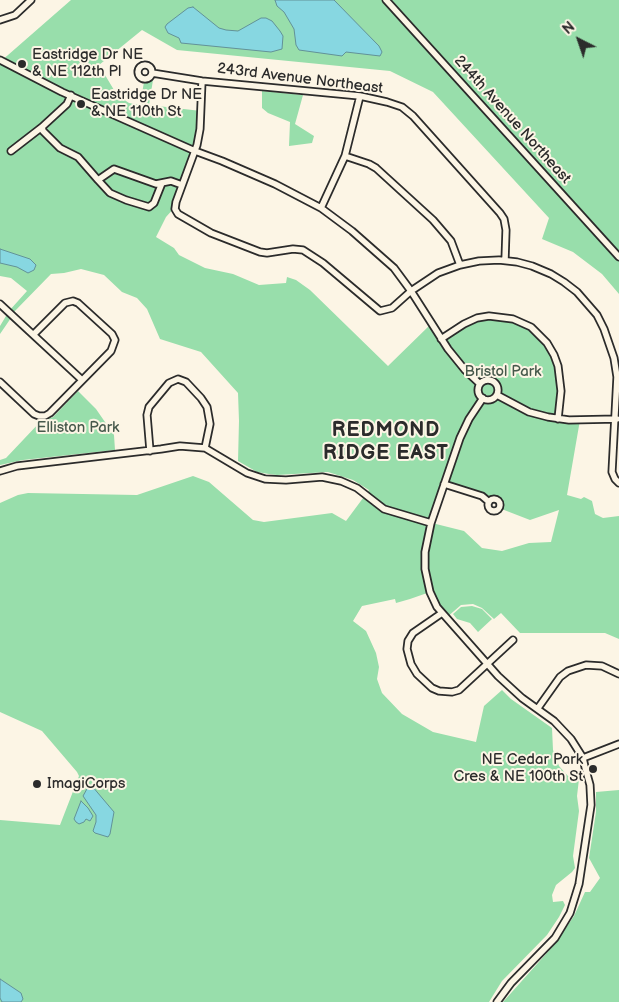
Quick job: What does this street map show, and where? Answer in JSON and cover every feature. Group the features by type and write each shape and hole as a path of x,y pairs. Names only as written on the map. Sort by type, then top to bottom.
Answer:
{"street":[{"path":"0,20 15,15 31,0"},
{"name":"244th Avenue Northeast","path":"386,0 619,257"},
{"path":"0,60 71,95 195,151 275,184 321,208 352,230 394,268 441,339 465,370 480,384"},
{"name":"243rd Avenue Northeast","path":"152,73 202,81 360,96 387,102 407,110 495,207 505,224 505,260"},
{"path":"202,81 200,129 195,151 175,209 182,216 206,230 260,252 267,253 293,249 310,254 380,311 392,308 411,291 438,273 479,261 505,260 532,266 564,282 577,292 592,309 604,329 618,373 617,419 612,472 617,481"},
{"path":"11,151 42,127 66,104 71,95"},
{"path":"321,208 345,156 360,96"},
{"path":"42,127 43,131 60,148 78,157 110,193 149,207 154,203 162,183"},
{"path":"345,156 376,168 433,220 451,241 460,265"},
{"path":"98,180 114,169 156,184 171,181 182,185"},
{"path":"0,382 34,414 41,416 49,414 112,349 115,340 112,334 78,303 71,301 63,305 34,334"},
{"path":"0,304 82,380"},
{"path":"441,339 464,324 477,318 489,316 522,322 531,327 547,344 558,366 561,378 558,419"},
{"path":"150,451 147,415 149,407 169,383 178,379 186,382 201,398 206,407 210,424 206,448"},
{"path":"486,380 495,383 498,389 497,395 489,400 483,398 478,390 480,384 486,380"},
{"path":"497,395 529,412 558,419 617,419"},
{"path":"483,398 469,419 460,438 431,523 425,552 425,569 432,598 442,613 487,664 515,692 538,708 567,734 583,758 590,785 590,812 579,884 573,906 566,922 555,938 511,983 497,1002"},
{"path":"0,471 17,466 180,446 206,448 247,473 265,479 322,478 342,481 357,488 377,505 391,512 431,523"},
{"path":"444,484 482,496 490,502"},
{"path":"442,613 416,630 408,641 406,649 417,674 432,688 439,691 452,692 465,686 513,640"},
{"path":"538,708 560,677 577,667 586,665 602,666 619,674"},
{"path":"583,758 619,744"}],"green space":[{"name":"Bristol Park","path":"71,0 619,0 619,294 602,274 573,252 542,239 549,218 433,92 390,71 177,50 142,30 99,65 117,95 129,103 140,105 144,82 153,80 149,105 201,111 200,129 175,207 166,217 156,237 174,248 179,255 205,268 233,274 259,285 286,283 287,277 296,280 310,290 388,366 431,324 441,339 464,324 489,316 522,322 547,344 561,378 558,419 580,420 567,495 581,499 584,497 592,501 595,514 603,518 619,516 619,639 605,633 520,633 501,613 494,619 482,608 473,604 461,605 446,618 430,592 396,603 395,599 362,606 353,621 366,631 376,653 379,667 377,679 382,693 402,714 433,732 476,742 484,706 502,690 511,699 552,728 553,750 559,766 568,776 579,779 577,796 579,811 573,856 575,868 556,885 552,895 553,902 563,901 565,905 547,935 502,981 489,1002 0,1002 0,820 60,825 79,776 42,731 0,712 0,503 28,493 137,495 193,476 209,482 253,520 264,522 332,513 346,521 369,490 353,480 328,472 277,475 257,472 238,461 238,393 201,352 160,339 147,309 137,298 122,292 104,275 81,269 51,274 12,314 0,334 0,326 9,311 27,291 11,278 0,276 0,62","holes":["444,484 487,500 497,500 500,503 499,508 530,520 559,510 551,542 529,543 502,551 482,548 464,531 432,523"]},
{"path":"262,91 303,95 295,124 314,136 312,143 289,146 290,122 268,113 262,108"},
{"name":"Elliston Park","path":"78,391 96,409 114,435 115,450 23,460 0,465 0,460 6,458 41,421 53,417"},
{"path":"472,606 482,609 492,619 478,632 470,623 457,619 453,614 461,607"},
{"path":"619,790 619,1002 503,1002 554,945 574,916 585,892 590,892 600,878 589,858 596,812 596,792"}],"water":[{"path":"275,0 334,0 379,46 382,52 380,56 346,52 342,56 299,50 296,45 294,29 284,12 277,6"},
{"path":"193,7 219,28 226,30 238,31 261,18 266,18 272,21 283,36 282,49 271,52 181,43 179,38 168,33 165,27 188,8"},
{"path":"0,249 30,259 36,265 34,270 28,273 17,267 0,263"},
{"path":"92,786 114,812 108,837 93,831 96,815 83,796 88,787"},
{"path":"81,801 93,816 90,821 86,819 79,824 74,819"},
{"path":"0,979 21,993 23,999 21,1002 2,1002 0,998"}],"place":[{"name":"Eastridge Dr NE & NE 112th Pl","path":"22,64"},
{"name":"Eastridge Dr NE & NE 110th St","path":"81,104"},
{"name":"NE Cedar Park Cres & NE 100th St","path":"593,769"},
{"name":"ImagiCorps","path":"37,784"}],"district":[{"name":"REDMOND RIDGE EAST","path":"386,442"}]}
